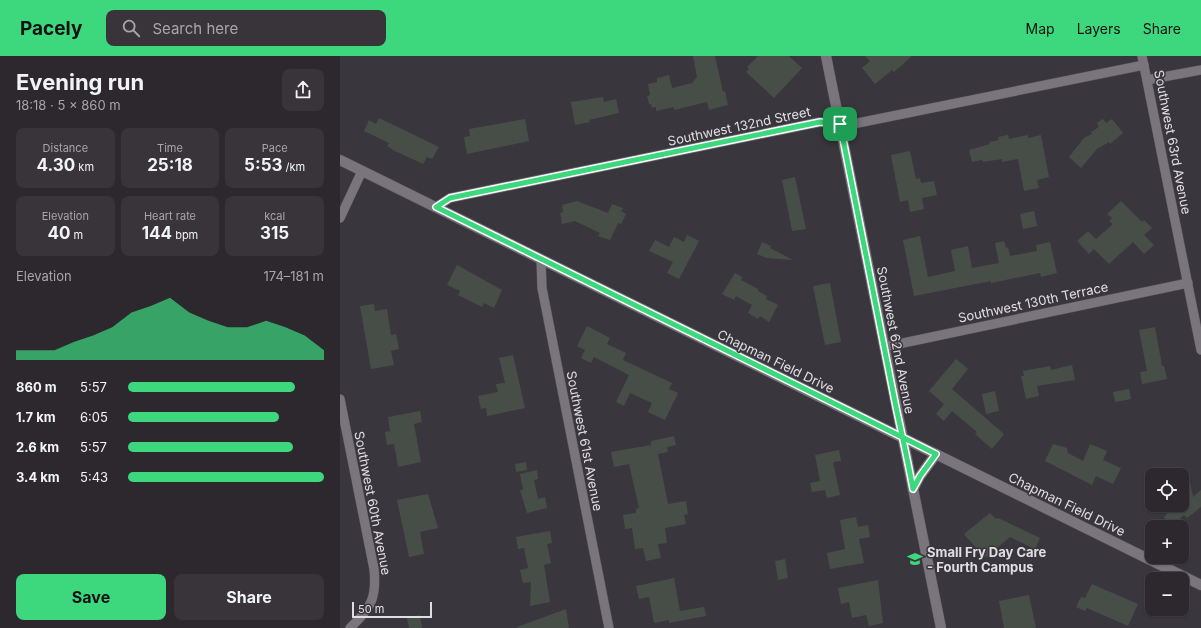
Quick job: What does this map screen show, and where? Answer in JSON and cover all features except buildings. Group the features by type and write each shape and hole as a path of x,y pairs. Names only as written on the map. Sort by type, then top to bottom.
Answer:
{"street":[{"name":"Southwest 62nd Avenue","path":"826,56 941,628"},
{"name":"Southwest 132nd Street","path":"436,207 450,198 473,193 820,122 840,124 860,123 1143,61"},
{"name":"Southwest 63rd Avenue","path":"1143,61 1201,350"},
{"path":"1147,80 1201,70"},
{"name":"Chapman Field Drive","path":"340,160 1201,585"},
{"path":"340,218 362,171"},
{"name":"Southwest 61st Avenue","path":"541,259 542,288 609,628"},
{"name":"Southwest 130th Terrace","path":"884,347 1188,284"},
{"name":"Southwest 60th Avenue","path":"340,399 374,569 375,587 375,594 369,606 350,628"},
{"path":"913,489 920,476 936,454"}],"place":[{"name":"Small Fry Day Care - Fourth Campus","path":"915,559"}],"route":[{"path":"840,124 820,122 450,198 436,207 902,437 936,454 920,476 913,489 902,437 840,124"}]}
